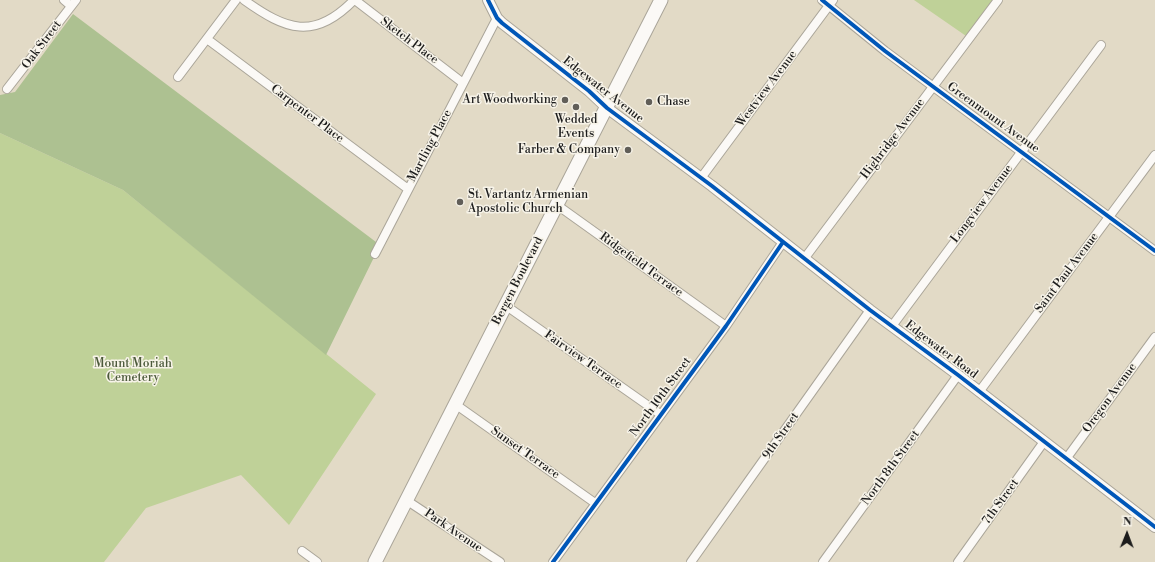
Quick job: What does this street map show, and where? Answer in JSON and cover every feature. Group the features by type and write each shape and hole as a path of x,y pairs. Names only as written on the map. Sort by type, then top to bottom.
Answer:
{"main road":[{"name":"Bergen Boulevard","path":"375,562 661,0"}],"street":[{"path":"64,0 74,3"},
{"path":"178,77 236,0"},
{"path":"244,0 273,19 298,27 322,24 345,10 354,0"},
{"name":"Sketch Place","path":"354,0 463,83"},
{"name":"Edgewater Avenue","path":"488,0 497,18 589,91 607,108 715,189"},
{"name":"Greenmount Avenue","path":"822,0 831,3 885,51 1155,251"},
{"name":"Highridge Avenue","path":"804,259 998,0"},
{"name":"Oak Street","path":"7,89 74,3"},
{"name":"Westview Avenue","path":"701,178 831,3"},
{"name":"Martling Place","path":"375,254 497,18"},
{"name":"Carpenter Place","path":"207,39 408,189"},
{"name":"Longview Avenue","path":"892,326 1101,45"},
{"name":"Saint Paul Avenue","path":"979,392 1155,155"},
{"name":"Edgewater Road","path":"715,189 870,310 958,375 1043,443 1154,524"},
{"name":"Ridgefield Terrace","path":"557,205 726,326"},
{"name":"North 10th Street","path":"553,562 660,414 726,326 783,242"},
{"name":"Fairview Terrace","path":"505,305 660,414"},
{"name":"9th Street","path":"692,562 870,310"},
{"name":"Oregon Avenue","path":"1066,459 1155,337"},
{"name":"North 8th Street","path":"824,562 958,375"},
{"name":"Sunset Terrace","path":"455,404 595,503"},
{"name":"7th Street","path":"958,562 1043,443"},
{"name":"Park Avenue","path":"406,500 500,562"},
{"path":"302,551 317,562"}],"green space":[{"path":"914,0 998,0 969,38"},
{"path":"73,14 380,245 326,355 123,190 0,133 0,95 15,92"},
{"name":"Mount Moriah Cemetery","path":"0,133 123,190 376,394 289,525 241,475 146,508 104,562 0,562"}],"cycle path":[{"path":"488,0 497,18 502,23 589,91 607,108 712,186 870,310 958,375 1155,527"},
{"path":"822,0 885,51 1155,251"},
{"path":"553,562 726,326 783,242"}],"place":[{"name":"Art Woodworking","path":"565,100"},
{"name":"Chase","path":"649,102"},
{"name":"Wedded Events","path":"576,107"},
{"name":"Farber & Company","path":"628,150"},
{"name":"St. Vartantz Armenian Apostolic Church","path":"460,202"}]}
